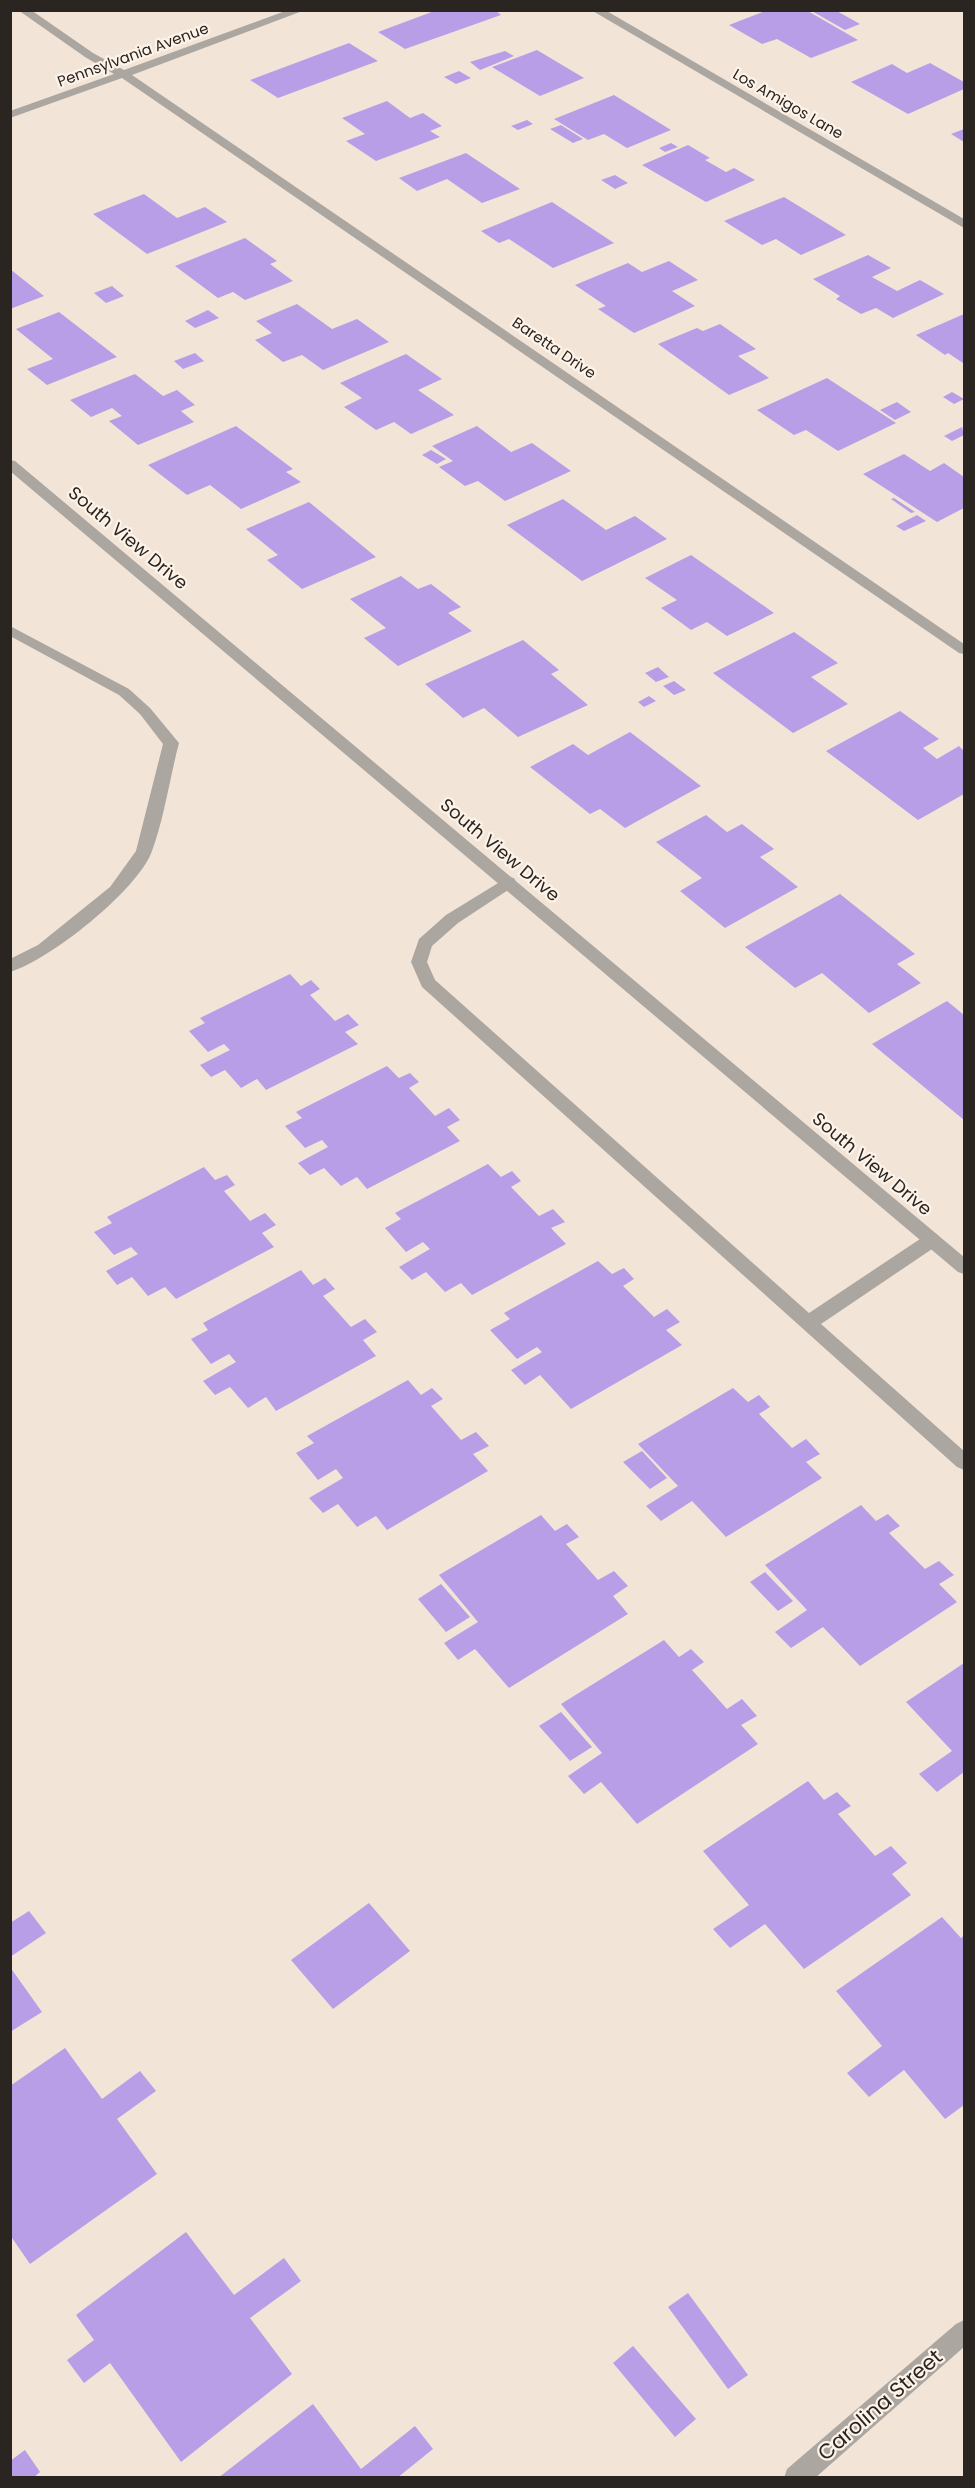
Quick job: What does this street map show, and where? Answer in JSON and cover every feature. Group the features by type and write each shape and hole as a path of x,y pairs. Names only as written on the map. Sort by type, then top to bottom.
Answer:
{"street":[{"name":"Baretta Drive","path":"23,10 89,55 123,74 964,650"},
{"name":"Pennsylvania Avenue","path":"10,115 300,10"},
{"name":"Los Amigos Lane","path":"596,10 964,224"},
{"name":"South View Drive","path":"10,464 964,1267"},
{"path":"10,630 124,692 145,711 171,742 144,852 116,891 44,949 10,966"},
{"path":"508,882 452,919 425,943 419,962 428,983 964,1462"},
{"path":"808,1323 932,1240"},
{"name":"Carolina Street","path":"796,2478 964,2332"}],"building":[{"path":"437,10 495,10 501,15 405,49 378,32"},
{"path":"768,10 806,10 858,40 811,58 777,39 762,44 729,25"},
{"path":"810,10 835,10 860,24 845,30"},
{"path":"349,43 378,61 278,98 250,80"},
{"path":"537,50 584,78 540,96 492,67"},
{"path":"505,51 514,56 480,70 470,62"},
{"path":"930,63 964,82 964,89 908,114 851,82 892,64 907,73"},
{"path":"459,71 471,78 456,84 444,77"},
{"path":"614,95 671,130 627,148 604,134 588,140 554,119"},
{"path":"387,101 410,118 423,113 442,126 430,131 440,137 376,161 346,141 365,134 342,118"},
{"path":"527,120 533,124 518,130 511,126"},
{"path":"561,125 583,139 573,143 550,129"},
{"path":"964,129 964,142 951,134"},
{"path":"671,143 678,147 665,152 659,148"},
{"path":"688,145 710,158 705,160 726,172 734,168 755,180 706,202 642,165"},
{"path":"466,153 520,189 482,203 447,179 417,191 399,178"},
{"path":"615,175 628,183 615,189 601,180"},
{"path":"144,194 177,218 205,207 227,222 147,254 93,214"},
{"path":"784,197 846,235 801,255 776,239 762,245 724,221"},
{"path":"552,202 614,243 553,268 509,239 499,243 481,231"},
{"path":"245,238 277,261 270,264 293,281 245,300 233,292 218,298 175,266"},
{"path":"868,255 891,268 872,277 897,291 920,280 944,294 893,318 876,308 861,314 836,299 840,296 813,279"},
{"path":"669,261 698,280 672,291 695,306 634,333 598,309 606,306 575,285 628,263 642,272"},
{"path":"10,269 44,296 10,309"},
{"path":"112,286 124,296 106,303 94,293"},
{"path":"297,304 332,329 357,319 389,342 323,370 302,355 283,362 255,340 272,333 256,321"},
{"path":"208,310 219,318 195,328 185,321"},
{"path":"59,312 117,357 47,385 27,369 53,359 16,329"},
{"path":"964,314 963,363 948,353 945,355 916,335"},
{"path":"720,324 756,349 738,356 769,378 729,395 658,344 697,328 703,331"},
{"path":"195,353 204,361 183,369 174,361"},
{"path":"406,354 442,379 418,390 454,415 411,434 394,422 376,430 344,407 362,398 340,383"},
{"path":"135,374 163,396 177,390 195,405 181,411 194,422 138,445 109,421 122,416 112,408 91,417 70,400"},
{"path":"827,378 896,423 838,451 806,430 794,435 757,410"},
{"path":"952,392 964,399 954,404 943,397"},
{"path":"897,402 911,412 895,420 880,410"},
{"path":"236,426 293,469 286,472 301,482 241,509 210,485 187,495 148,465"},
{"path":"477,426 511,452 532,443 571,471 505,501 478,481 465,486 439,467 453,461 432,446"},
{"path":"962,427 964,435 952,441 944,436"},
{"path":"431,450 446,459 437,464 422,455"},
{"path":"904,454 930,471 944,463 964,477 964,508 937,522 863,474"},
{"path":"894,498 915,512 911,513 891,499"},
{"path":"563,499 606,530 635,516 667,539 582,581 507,525"},
{"path":"309,502 376,557 302,589 267,560 278,555 246,529"},
{"path":"917,515 926,521 904,531 896,526"},
{"path":"691,555 774,613 727,636 707,622 691,630 661,608 677,600 645,578"},
{"path":"401,576 418,589 431,584 461,607 448,613 472,631 398,666 364,638 386,628 350,599"},
{"path":"794,632 838,663 811,677 848,704 793,733 713,673"},
{"path":"523,640 559,670 551,674 588,705 518,737 484,708 463,718 425,684"},
{"path":"658,667 669,677 656,682 645,673"},
{"path":"674,681 686,690 674,695 663,686"},
{"path":"649,696 656,701 644,707 638,702"},
{"path":"900,711 939,739 923,748 937,759 959,746 964,751 964,794 918,820 826,751"},
{"path":"630,732 701,786 625,828 600,809 590,814 530,767 573,744 588,755"},
{"path":"706,815 727,832 742,824 774,849 760,857 798,887 725,928 680,891 702,878 656,842"},
{"path":"840,894 915,954 897,964 921,983 869,1013 822,973 795,988 745,947"},
{"path":"290,974 301,986 311,980 320,989 310,995 335,1021 348,1014 359,1025 345,1032 358,1044 266,1090 257,1079 241,1088 225,1070 211,1077 200,1065 230,1050 224,1044 208,1052 189,1031 205,1023 200,1018"},
{"path":"947,1001 964,1015 964,1120 872,1044"},
{"path":"387,1066 399,1078 410,1073 419,1082 409,1088 435,1116 449,1108 460,1120 447,1127 460,1141 367,1189 357,1177 341,1186 324,1168 310,1175 298,1163 328,1147 322,1140 305,1148 285,1126 302,1118 296,1112"},
{"path":"488,1164 501,1177 512,1171 521,1181 511,1187 539,1216 553,1209 565,1222 551,1228 566,1244 472,1295 461,1283 445,1292 426,1272 412,1280 399,1267 430,1249 423,1242 406,1252 385,1228 401,1219 395,1213"},
{"path":"204,1167 215,1180 227,1175 235,1185 224,1191 250,1221 265,1213 276,1225 262,1233 274,1247 176,1299 165,1287 148,1296 132,1277 117,1285 106,1271 138,1254 131,1247 114,1255 94,1232 112,1223 107,1217"},
{"path":"598,1261 612,1274 624,1268 634,1279 623,1286 654,1317 667,1309 680,1322 666,1330 682,1345 571,1409 540,1375 525,1385 511,1370 542,1352 537,1347 517,1359 490,1330 510,1319 504,1313"},
{"path":"301,1270 313,1285 325,1278 335,1289 323,1296 351,1327 365,1319 377,1332 363,1340 376,1356 276,1411 266,1397 248,1408 230,1387 215,1395 203,1381 236,1362 229,1354 211,1364 191,1339 208,1330 203,1323"},
{"path":"408,1380 421,1395 432,1388 443,1399 431,1406 461,1440 476,1432 489,1446 473,1454 488,1471 387,1530 376,1516 357,1527 338,1504 323,1513 309,1498 343,1478 336,1469 318,1480 296,1453 314,1443 307,1436"},
{"path":"733,1388 748,1402 759,1395 770,1407 759,1414 792,1448 806,1439 820,1454 806,1462 822,1478 726,1537 692,1501 661,1521 646,1506 678,1486 638,1444"},
{"path":"642,1451 667,1478 650,1489 623,1462"},
{"path":"861,1505 876,1521 888,1514 900,1526 889,1533 925,1569 939,1561 954,1575 939,1584 957,1602 860,1666 823,1627 791,1648 775,1632 807,1610 765,1565"},
{"path":"541,1515 555,1531 567,1524 579,1537 566,1544 598,1580 614,1571 628,1586 613,1596 628,1614 509,1688 475,1649 458,1660 444,1643 478,1622 439,1575"},
{"path":"765,1572 793,1601 778,1611 750,1582"},
{"path":"441,1584 470,1617 446,1632 418,1599"},
{"path":"664,1640 679,1657 691,1649 704,1662 692,1670 727,1709 742,1699 757,1716 741,1725 758,1744 637,1824 601,1782 584,1794 568,1776 602,1753 561,1704"},
{"path":"964,1663 964,1772 937,1792 919,1774 952,1751 906,1702"},
{"path":"561,1712 592,1747 570,1761 539,1726"},
{"path":"808,1781 824,1800 837,1792 851,1806 838,1814 875,1856 891,1846 907,1863 892,1874 911,1895 804,1969 765,1924 730,1948 713,1929 749,1905 703,1851"},
{"path":"369,1903 410,1951 333,2009 291,1960"},
{"path":"29,1911 46,1933 10,1957 10,1923"},
{"path":"942,1917 961,1938 964,1935 964,2105 945,2119 904,2070 869,2097 847,2073 882,2046 836,1991"},
{"path":"10,1967 42,2012 10,2032"},
{"path":"65,2048 102,2099 140,2071 156,2091 117,2119 157,2174 30,2264 10,2235 10,2086"},
{"path":"186,2232 234,2295 284,2258 301,2281 250,2318 292,2374 181,2462 110,2363 84,2383 67,2360 94,2340 76,2315"},
{"path":"688,2293 748,2375 728,2389 668,2307"},
{"path":"633,2346 696,2419 675,2437 613,2363"},
{"path":"313,2404 361,2469 415,2426 433,2449 397,2478 218,2478"},
{"path":"25,2450 40,2472 33,2478 10,2478 10,2461"}]}
